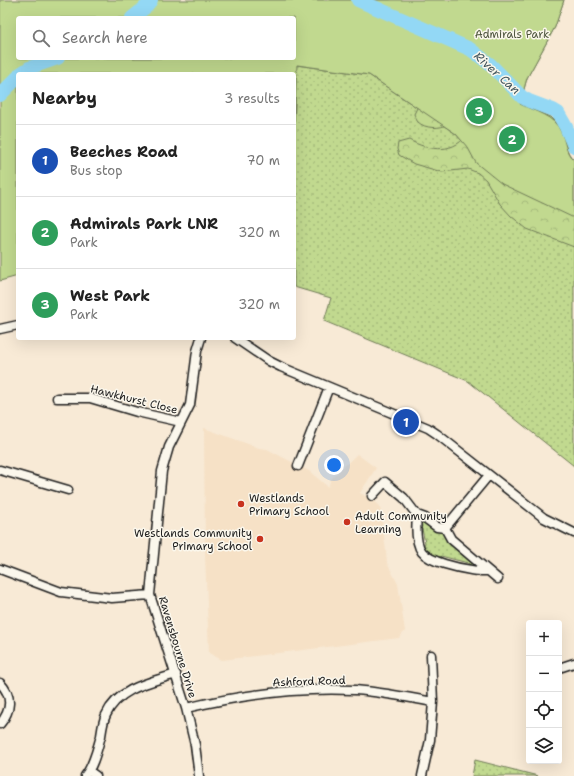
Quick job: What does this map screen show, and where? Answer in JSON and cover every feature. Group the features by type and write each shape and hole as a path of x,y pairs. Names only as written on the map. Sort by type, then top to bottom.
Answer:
{"street":[{"path":"0,329 16,325"},
{"name":"Ravensbourne Drive","path":"200,340 197,351 190,405 169,447 162,471 150,595 186,708 195,745 200,776"},
{"path":"238,340 269,361 281,367 428,428 544,518 574,533"},
{"path":"298,466 329,387"},
{"name":"Hawkhurst Close","path":"57,398 90,398 137,412 181,422"},
{"path":"0,470 68,490"},
{"path":"445,528 488,474"},
{"path":"372,496 385,482 404,498 417,515 425,518 437,526 445,528"},
{"path":"417,515 416,525 419,545 422,552 427,556 438,561 472,571 486,570"},
{"path":"445,528 446,533 451,539 498,579"},
{"path":"0,569 61,592 112,598 150,595"},
{"path":"422,776 430,740 433,702 431,655"},
{"path":"562,667 574,663"},
{"path":"90,774 106,715 113,703 131,689 176,674"},
{"path":"0,683 7,692 9,709 6,717 0,724"},
{"name":"Ashford Road","path":"186,708 233,698 309,690 371,692 433,702"}],"shaded area":[{"name":"Westlands Community Primary School","path":"204,428 259,448 267,449 309,471 328,487 331,479 357,454 376,468 360,493 375,501 380,506 387,563 398,584 405,631 399,638 222,660 209,653 205,555"}],"green space":[{"name":"Admirals Park","path":"0,0 564,0 555,27 527,78 520,104 549,118 558,126 563,136 567,151 574,160 574,218 502,184 476,163 468,148 456,134 369,75 297,65 296,85 296,72 16,72 16,277 0,281"},
{"name":"Admirals Park","path":"240,0 390,0 493,35 535,0 564,0 555,27 527,78 520,104 550,117 553,120 559,128 567,150 574,160 574,247 527,229 511,216 500,204 486,180 478,173 468,169 442,172 414,164 399,155 397,149 398,143 409,140 425,147 442,149 450,147 464,139 474,123 476,118 476,108 469,104 462,106 458,113 445,126 433,128 418,122 414,114 420,102 434,91 442,81 446,68 441,64 428,69 420,70 401,59 278,9 263,16 204,16"},
{"path":"252,60 259,60 369,75 456,134 468,148 574,218 574,466 468,381 324,321 331,298 296,288 296,72 250,72"},
{"path":"423,521 440,530 475,564 472,568 468,563 441,556 438,558 423,547 425,543 422,529 419,527 420,523"},
{"path":"475,760 538,776 472,776"}],"waterway":[{"name":"River Can","path":"134,16 147,6 151,0"},
{"name":"River Can","path":"358,0 470,49 491,65 522,97 558,113 574,146"},
{"name":"River Can","path":"23,72 29,68 52,60"},
{"name":"River Can","path":"0,95 16,79"}],"place":[{"name":"West Park","path":"479,111"},
{"name":"Admirals Park LNR","path":"512,139"},
{"name":"Beeches Road","path":"406,422"},
{"name":"Westlands Primary School","path":"241,504"},
{"name":"Adult Community Learning","path":"347,522"},
{"name":"Westlands Community Primary School","path":"260,539"}]}
